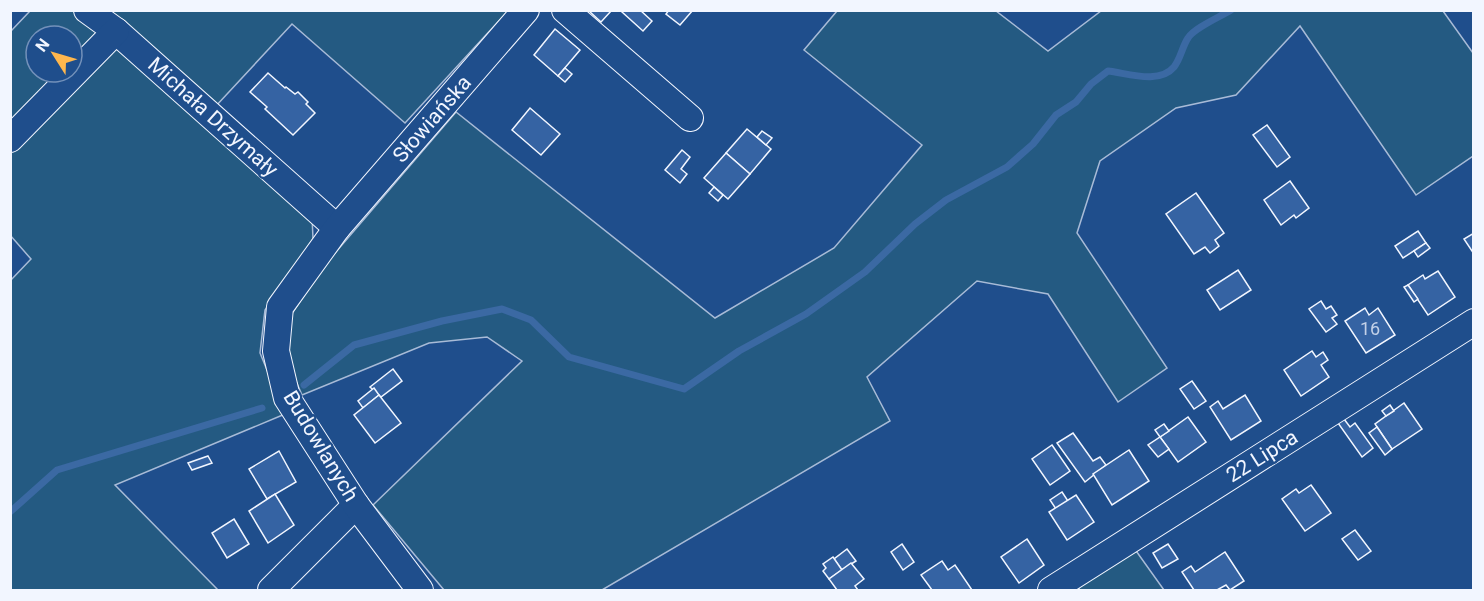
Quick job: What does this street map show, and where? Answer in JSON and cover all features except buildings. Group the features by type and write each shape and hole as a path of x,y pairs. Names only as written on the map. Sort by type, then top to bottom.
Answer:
{"street":[{"name":"Michała Drzymały","path":"87,10 116,31 337,228"},
{"name":"Słowiańska","path":"337,228 526,10"},
{"path":"565,10 690,118"},
{"path":"10,139 116,31"},
{"name":"Budowlanych","path":"337,228 280,307 276,351 287,398 356,505 420,591"},
{"name":"22 Lipca","path":"1051,591 1473,322"},
{"path":"271,591 356,505"}],"shaded area":[{"path":"30,11 75,11 312,216 313,239 265,310 260,353 285,414 115,485 218,590 11,590 10,281 31,259 10,235 11,31"},
{"path":"104,11 508,11 405,123 292,24 215,107"},
{"path":"837,11 996,11 1048,51 1101,11 1443,11 1473,53 1473,156 1416,195 1300,26 1236,95 1176,108 1100,161 1077,233 1167,368 1118,402 1048,294 977,281 867,377 890,421 602,590 444,590 373,505 522,361 487,337 429,343 302,395 287,360 291,315 323,267 456,112 715,318 834,248 922,145 804,50"},
{"path":"1134,548 1164,590 1080,590 1078,587"}],"waterway":[{"path":"304,385 354,345 442,321 502,309 531,320 569,357 684,389 739,351 806,314 865,272 915,224 946,200 1007,167 1033,144 1056,115 1076,102 1091,84 1108,71 1142,77 1160,76 1174,67 1191,34 1231,10"},
{"path":"10,512 57,470 262,408"}]}
